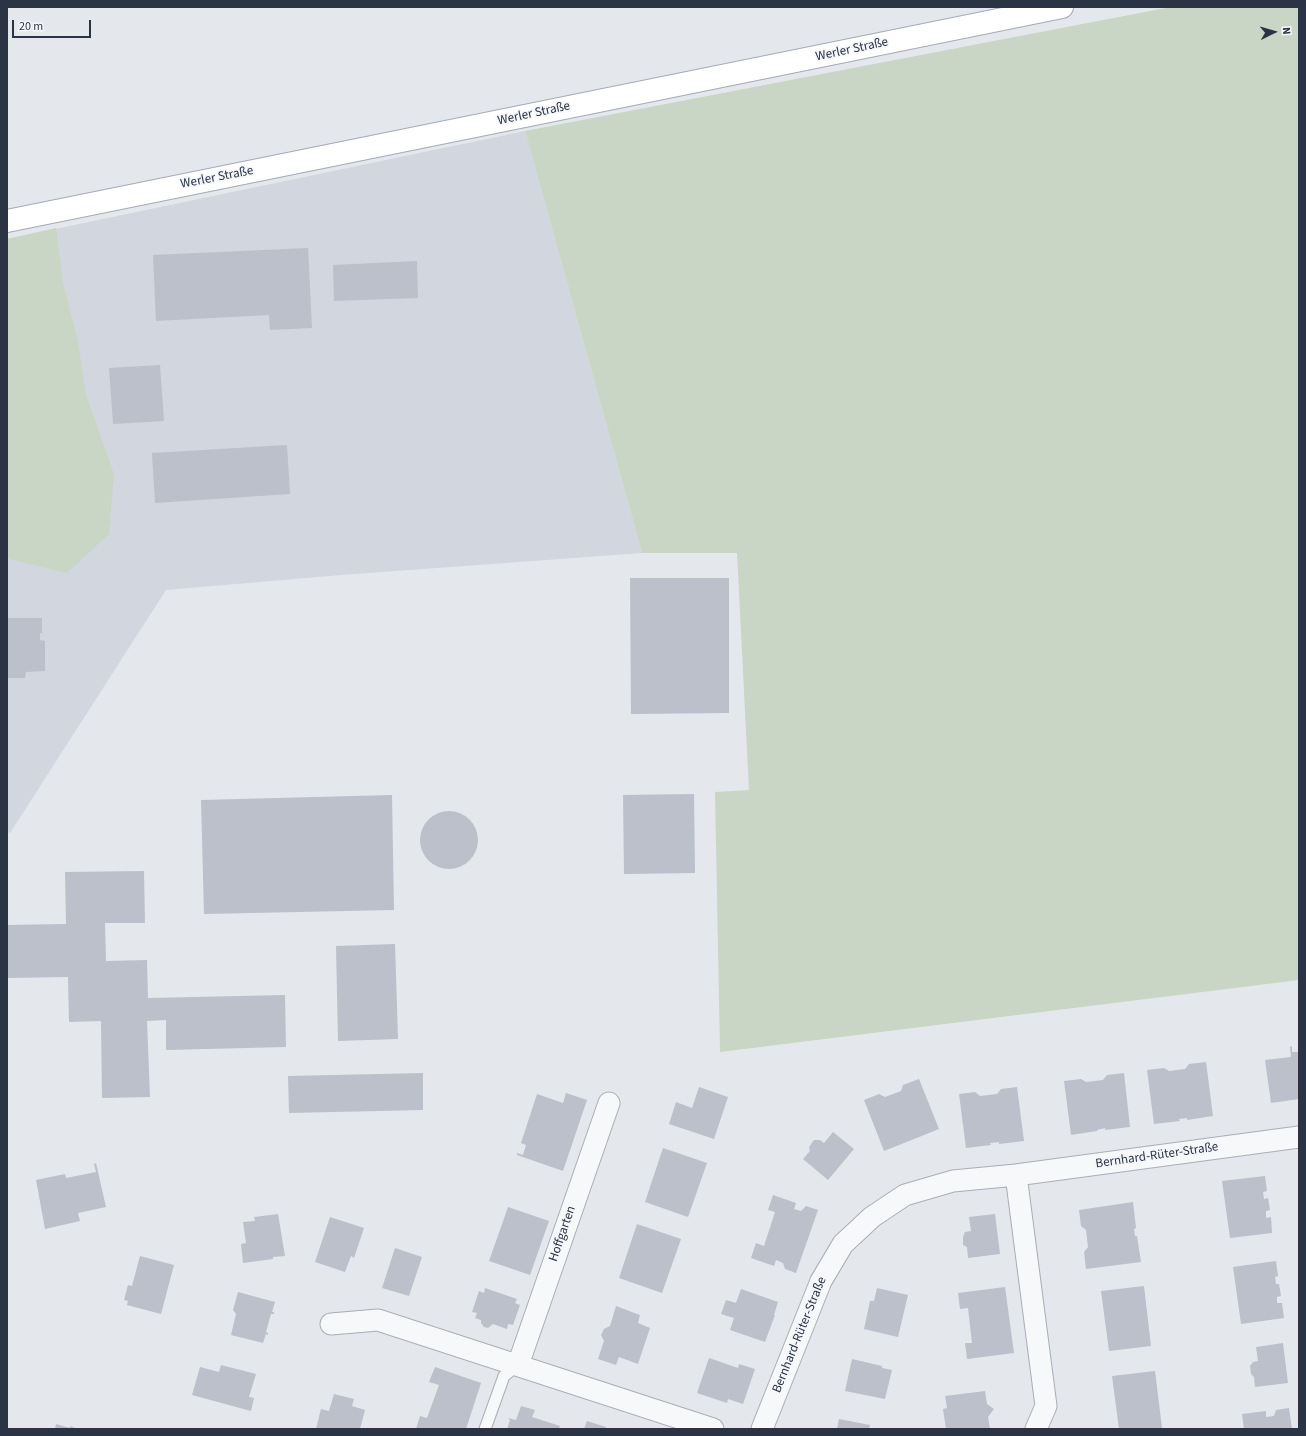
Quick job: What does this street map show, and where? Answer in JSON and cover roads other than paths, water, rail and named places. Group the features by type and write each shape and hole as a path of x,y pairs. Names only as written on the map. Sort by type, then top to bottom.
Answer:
{"main road":[{"name":"Werler Straße","path":"7,220 1062,7"}],"street":[{"name":"Hoffgarten","path":"518,1365 609,1103"},
{"name":"Bernhard-Rüter-Straße","path":"762,1429 821,1281 843,1244 872,1217 905,1195 953,1181 1016,1175 1299,1137"},
{"path":"1016,1175 1046,1406 1036,1429"},
{"path":"332,1324 378,1320 713,1429"}],"lane":[{"name":"Hoffgarten","path":"485,1429 504,1376 518,1365"}]}
